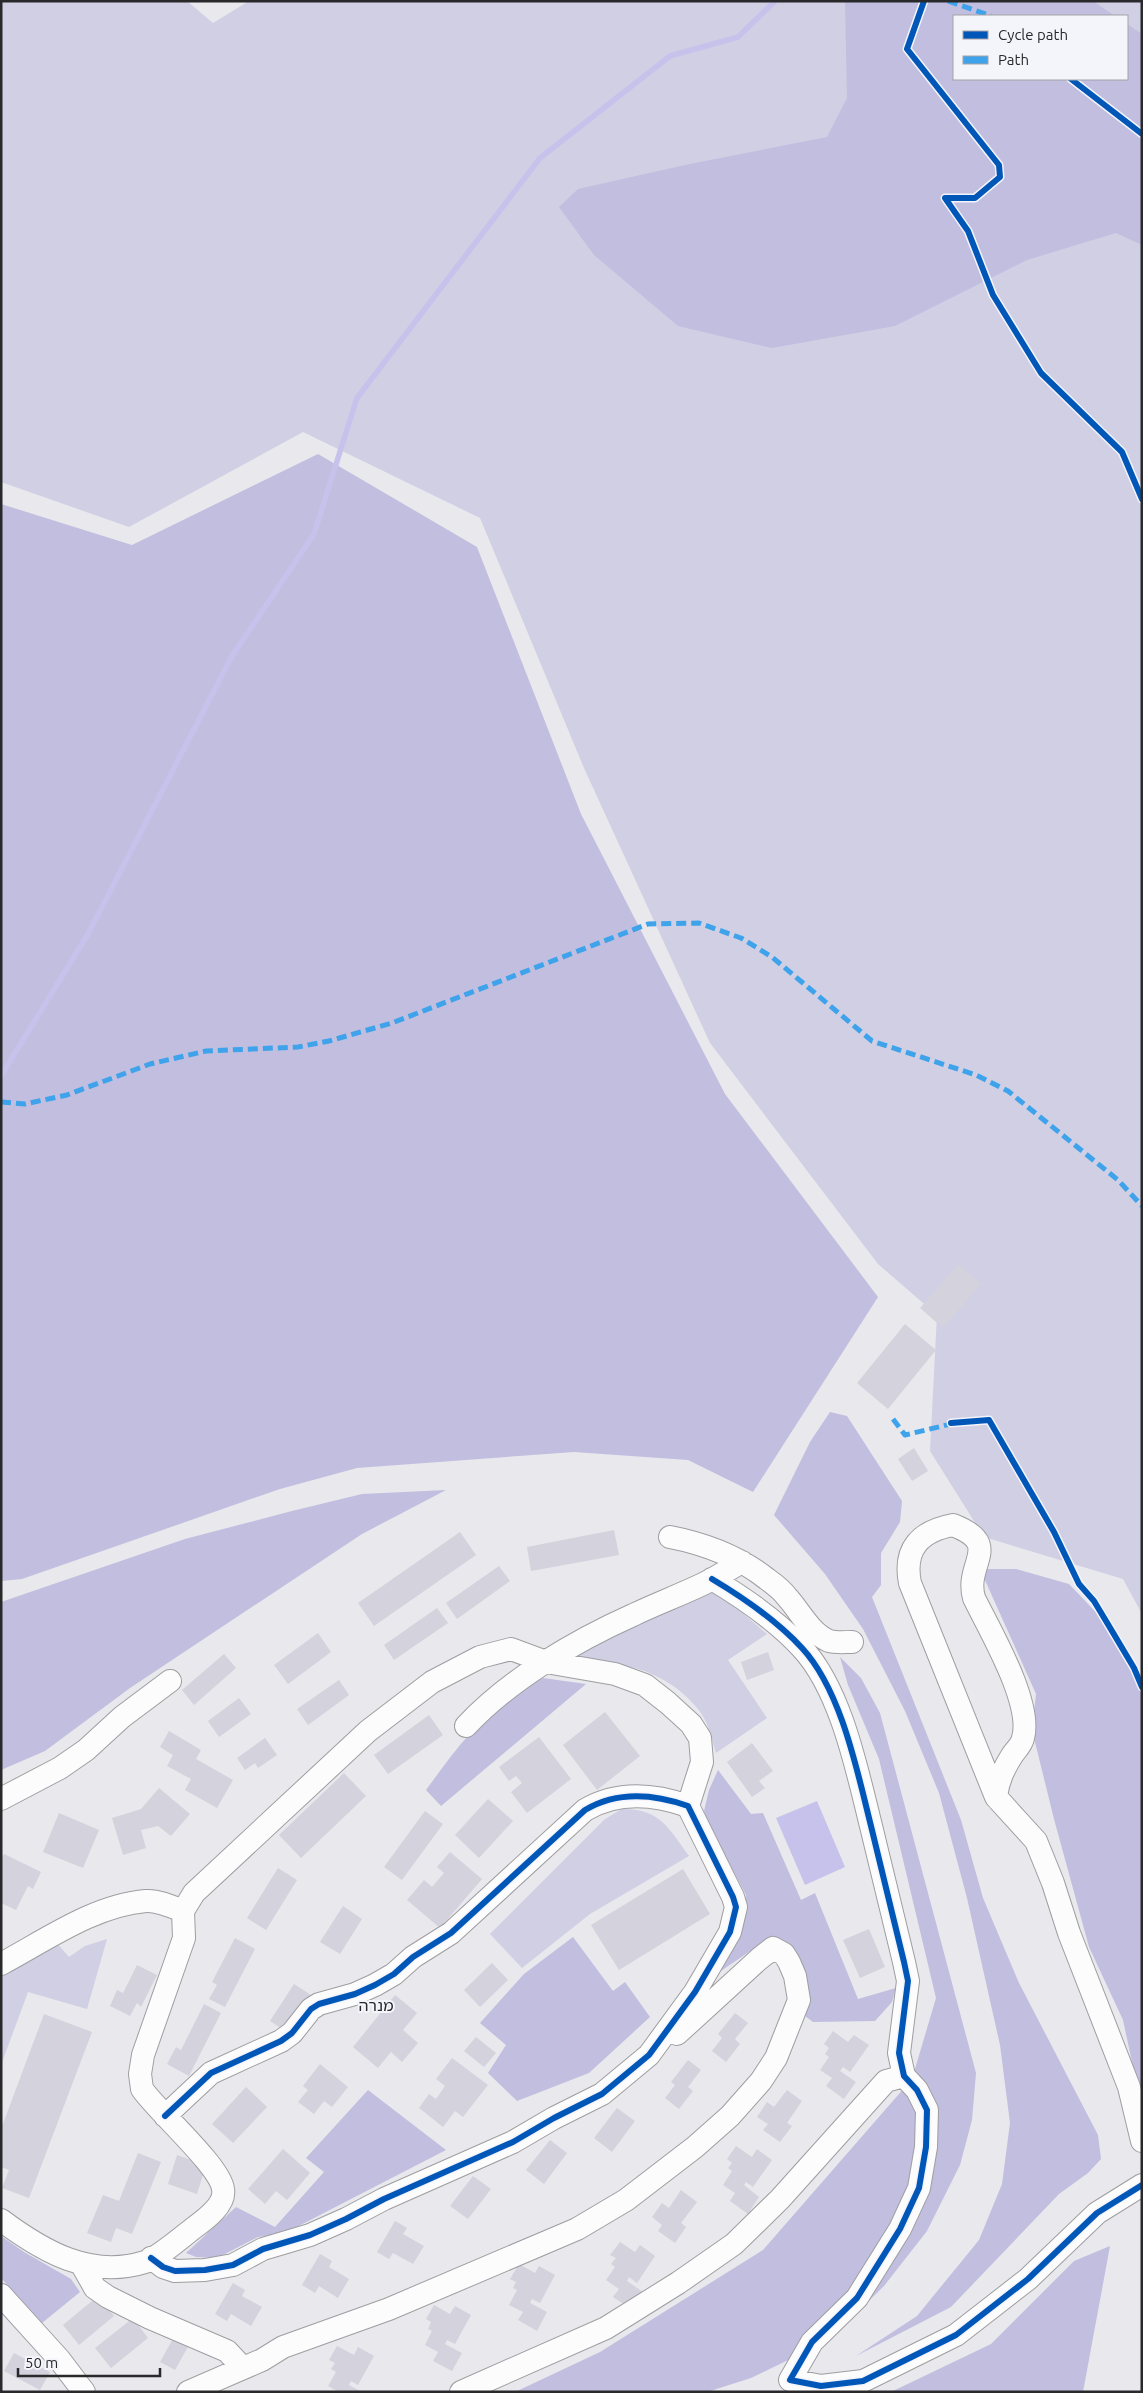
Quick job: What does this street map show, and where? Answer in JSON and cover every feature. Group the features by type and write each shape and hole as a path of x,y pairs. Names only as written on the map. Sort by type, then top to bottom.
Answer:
{"street":[{"path":"996,1797 998,1782 1004,1769 1023,1739 1024,1711 1018,1691 970,1586 980,1552 978,1541 967,1530 953,1525 925,1533 909,1560 910,1583 996,1797 1036,1841 1053,1882 1069,1933 1129,2087 1142,2141"},
{"path":"670,1537 694,1542 723,1552 742,1562 786,1595 821,1637 831,1642 852,1642"},
{"path":"466,1726 482,1709 546,1662 632,1615 712,1579 742,1562"},
{"path":"712,1579 768,1617 802,1648 825,1681 853,1755 908,1981 899,2053 904,2076 917,2090 927,2110 926,2147 919,2188 900,2230 857,2298 812,2342 790,2380 821,2386 863,2381 956,2335 1028,2280 1097,2213 1142,2185"},
{"path":"1,2220 41,2247 82,2266 125,2266 147,2261 199,2225 214,2210 222,2200 224,2190 210,2166 142,2089 140,2074 143,2055 184,1938 183,1910 194,1893 368,1731 432,1682 480,1657 511,1649 546,1662 616,1674 645,1685 691,1724 700,1738 702,1762 688,1806 733,1897 736,1907 735,1919 708,1972 649,2055"},
{"path":"1,1799 51,1772 86,1750 122,1717 170,1682"},
{"path":"165,2116 211,2073 281,2041 292,2033 311,2010 319,2004 355,1994 375,1985 394,1974 413,1957 451,1933 585,1810 595,1804 631,1796 671,1800 688,1806"},
{"path":"1,1964 82,1921 113,1908 148,1900 183,1910"},
{"path":"151,2258 163,2267 175,2271 206,2270 233,2265 263,2249 310,2234 512,2142 602,2094 675,2036 773,1948 784,1954 795,1976 799,2000 776,2058 761,2081 730,2116 626,2200 577,2229 389,2309 283,2347 262,2360 188,2392"},
{"path":"461,2392 606,2328 678,2283 734,2244 780,2199 886,2081 904,2076"},
{"path":"82,2266 95,2288 108,2297 150,2318 227,2351 243,2368"},
{"path":"1,2295 59,2359 84,2392"}],"shaded area":[{"path":"1,1 187,1 213,23 249,1 1142,1 1142,1614 1123,1579 984,1537 930,1451 937,1315 878,1264 710,1043 584,768 480,518 303,432 129,527 1,482"},
{"path":"845,1 1093,1 1114,15 953,15 953,80 1128,80 1128,25 1142,34 1142,245 1116,233 1027,260 895,326 772,348 678,326 594,255 559,207 578,189 685,165 827,137 847,98"},
{"path":"318,454 477,547 581,814 725,1094 878,1297 753,1492 688,1460 574,1452 357,1468 280,1489 22,1579 1,1581 1,504 132,545"},
{"path":"830,1412 847,1416 902,1501 900,1522 881,1553 881,1585 872,1597 961,1820 983,1898 1019,1983 1098,2135 1101,2159 1088,2173 1059,2194 951,2307 856,2356 917,2316 979,2240 1002,2184 1010,2123 1000,2045 967,1898 939,1793 905,1711 863,1629 825,1574 774,1515 810,1442"},
{"path":"446,1490 362,1534 130,1688 45,1751 1,1770 1,1602 185,1539 292,1511 362,1494"},
{"path":"980,1569 1016,1569 1069,1584 1109,1626 1142,1680 1142,2109 1123,2020 1089,1947 1054,1819 1032,1730 1036,1694"},
{"path":"715,1589 767,1634 728,1660 767,1718 716,1753 704,1717 686,1696 666,1681 644,1671 585,1662 574,1656 606,1634"},
{"path":"840,1657 861,1678 880,1713 976,2073 972,2120 960,2165 927,2231 884,2286 829,2340 751,2378 707,2392 515,2392 600,2352 763,2250 912,2079 936,1998 879,1759 848,1685"},
{"path":"543,1678 586,1684 441,1806 426,1790 451,1756 477,1726 506,1700"},
{"path":"718,1770 751,1814 763,1813 801,1900 815,1893 858,1999 896,1988 892,2002 875,2021 813,2022 801,2013 771,1937 709,1979 743,1920 746,1895 709,1825 704,1811 709,1790"},
{"path":"817,1801 845,1867 805,1885 776,1818"},
{"path":"622,1809 646,1812 654,1816 669,1828 689,1856 590,1914 522,1968 490,1934 605,1819"},
{"path":"573,1937 613,1991 625,1982 650,2017 589,2073 517,2101 488,2073 506,2045 480,2023 524,1974"},
{"path":"107,1939 87,2009 28,1992 1,2065 1,1971 55,1941 69,1957 85,1946"},
{"path":"368,2090 446,2150 285,2233 258,2237 217,2258 196,2257 186,2253 236,2207 275,2227 324,2172 306,2158"},
{"path":"1,2236 24,2252 71,2279 80,2292 42,2323 1,2278"},
{"path":"1110,2246 1083,2392 891,2392 991,2344 1074,2261"}],"building":[{"path":"958,1264 981,1284 943,1328 920,1308"},
{"path":"905,1324 936,1350 888,1409 857,1383"},
{"path":"914,1448 928,1471 912,1481 898,1459"},
{"path":"614,1530 619,1555 531,1571 527,1547"},
{"path":"460,1532 476,1555 374,1626 358,1603"},
{"path":"499,1566 510,1581 457,1619 446,1603"},
{"path":"437,1608 448,1623 394,1660 384,1645"},
{"path":"318,1633 331,1652 288,1684 274,1665"},
{"path":"768,1652 774,1670 747,1680 741,1662"},
{"path":"224,1654 236,1668 194,1705 182,1690"},
{"path":"339,1680 349,1695 308,1725 297,1709"},
{"path":"239,1698 251,1714 219,1737 208,1721"},
{"path":"605,1712 640,1756 597,1790 563,1745"},
{"path":"429,1715 443,1735 388,1774 374,1755"},
{"path":"169,1731 201,1750 196,1759 233,1780 217,1808 185,1790 191,1779 167,1766 173,1755 160,1747"},
{"path":"539,1737 571,1779 527,1813 511,1792 522,1783 516,1776 509,1781 499,1767"},
{"path":"265,1738 277,1755 258,1768 255,1763 245,1770 237,1758"},
{"path":"752,1743 773,1771 759,1781 765,1788 752,1797 727,1762"},
{"path":"344,1773 366,1796 301,1858 279,1835"},
{"path":"159,1788 190,1814 171,1836 158,1826 141,1830 146,1848 123,1855 112,1818 141,1809"},
{"path":"488,1799 513,1821 479,1858 455,1835"},
{"path":"425,1811 443,1824 402,1880 384,1867"},
{"path":"59,1813 99,1830 83,1868 43,1852"},
{"path":"450,1852 482,1879 440,1928 407,1900 424,1880 432,1887 444,1873 437,1867"},
{"path":"4,1854 41,1872 33,1889 28,1886 16,1910 1,1903 1,1860"},
{"path":"278,1868 297,1880 266,1930 247,1918"},
{"path":"683,1869 710,1914 619,1970 591,1925"},
{"path":"343,1906 362,1919 340,1954 320,1942"},
{"path":"869,1929 885,1967 860,1978 843,1940"},
{"path":"235,1938 255,1949 225,2007 209,1999 217,1985 212,1982"},
{"path":"492,1963 508,1980 480,2007 464,1990"},
{"path":"137,1965 157,1975 141,2007 137,2003 130,2016 110,2006 117,1990 123,1993"},
{"path":"294,1984 311,1995 287,2032 270,2021"},
{"path":"395,1995 417,2013 403,2030 418,2043 402,2062 391,2052 378,2068 353,2047"},
{"path":"204,2004 221,2013 189,2076 167,2064 176,2047 181,2050"},
{"path":"735,2013 748,2023 735,2039 740,2044 726,2062 712,2051 722,2038 718,2034"},
{"path":"44,2014 92,2032 29,2198 2,2188 9,2170 1,2167 1,2129"},
{"path":"833,2031 848,2042 854,2035 869,2045 850,2072 843,2067 840,2071 856,2082 844,2099 826,2086 832,2078 820,2070 829,2057 825,2054 829,2048 824,2044"},
{"path":"476,2037 496,2053 484,2067 464,2051"},
{"path":"452,2058 488,2085 463,2117 455,2111 443,2127 419,2108 429,2094 436,2099 445,2086 436,2079"},
{"path":"688,2060 701,2070 688,2087 693,2091 679,2109 665,2098 675,2085 671,2082"},
{"path":"320,2064 348,2087 332,2107 324,2101 314,2114 298,2102 308,2090 303,2086"},
{"path":"246,2087 267,2107 233,2143 212,2124"},
{"path":"787,2090 802,2101 787,2123 792,2126 780,2142 763,2130 768,2124 757,2117 767,2102 774,2107"},
{"path":"617,2108 635,2121 612,2152 594,2138"},
{"path":"550,2140 567,2153 544,2184 526,2170"},
{"path":"736,2146 752,2157 757,2149 772,2160 753,2187 746,2182 744,2185 759,2197 748,2214 730,2201 735,2193 723,2185 732,2171 728,2168 732,2163 727,2159"},
{"path":"283,2149 310,2173 287,2200 276,2191 265,2204 248,2189"},
{"path":"138,2153 161,2162 132,2234 116,2228 111,2242 87,2233 103,2195 119,2201"},
{"path":"177,2155 206,2165 197,2194 168,2184"},
{"path":"473,2176 491,2189 468,2219 450,2206"},
{"path":"681,2190 697,2202 681,2223 686,2227 675,2243 658,2231 662,2225 652,2217 662,2203 669,2208"},
{"path":"395,2221 407,2228 403,2234 424,2246 413,2264 393,2253 389,2259 377,2252"},
{"path":"620,2242 635,2252 640,2245 655,2256 637,2283 629,2277 627,2281 643,2292 631,2309 613,2297 619,2289 606,2280 615,2267 611,2264 616,2258 610,2255"},
{"path":"320,2254 332,2261 329,2267 349,2279 338,2298 319,2286 315,2293 302,2285"},
{"path":"519,2264 535,2273 539,2266 555,2275 540,2303 532,2299 530,2303 547,2312 537,2331 518,2320 523,2312 509,2305 517,2290 513,2288 516,2282 510,2279"},
{"path":"233,2283 245,2290 242,2296 262,2307 251,2326 231,2314 227,2321 215,2314"},
{"path":"98,2296 114,2316 79,2345 63,2325"},
{"path":"434,2305 450,2314 455,2306 471,2315 455,2344 447,2340 445,2344 462,2353 452,2371 433,2361 438,2352 425,2345 432,2331 428,2329 431,2322 426,2319"},
{"path":"133,2318 148,2338 111,2368 95,2348"},
{"path":"174,2337 189,2345 175,2370 160,2362"},
{"path":"337,2346 354,2355 358,2347 374,2356 358,2385 351,2381 349,2385 362,2392 339,2392 328,2386 336,2372 331,2369 335,2363 329,2360"},
{"path":"14,2353 50,2372 40,2390 4,2371"}],"waterway":[{"path":"1,1076 88,934 232,656 314,534 357,398 540,158 670,56 738,37 775,1"}],"marked path":[{"path":"948,1 988,15"},
{"path":"1,1102 25,1104 67,1095 150,1064 206,1051 298,1047 329,1041 392,1023 648,924 699,923 741,938 772,957 872,1041 976,1075 1008,1091 1118,1180 1142,1206"},
{"path":"893,1419 905,1435 955,1423"}],"cycle path":[{"path":"924,1 907,49 999,165 1000,177 975,198 945,198 968,231 993,295 1041,373 1122,452 1142,499"},
{"path":"1072,80 1142,134"},
{"path":"951,1423 989,1420 1054,1532 1079,1584 1094,1601 1134,1668 1142,1687"},
{"path":"712,1579 759,1610 802,1648 816,1665 837,1708 860,1780 908,1981 899,2053 904,2076 917,2090 927,2110 926,2147 919,2188 900,2229 857,2298 812,2342 790,2380 821,2386 863,2381 956,2335 1028,2279 1097,2213 1142,2185"},
{"path":"151,2258 163,2267 175,2271 205,2270 233,2265 263,2249 310,2235 384,2199 513,2142 554,2118 602,2094 649,2055 695,1992 730,1932 736,1907 733,1897 688,1806 662,1799 636,1796 623,1797 597,1804 585,1810 451,1933 413,1957 394,1974 375,1985 355,1994 319,2004 311,2009 292,2033 281,2041 211,2073 165,2116"}],"district":[{"name":"מנרה","path":"376,2005"}]}
